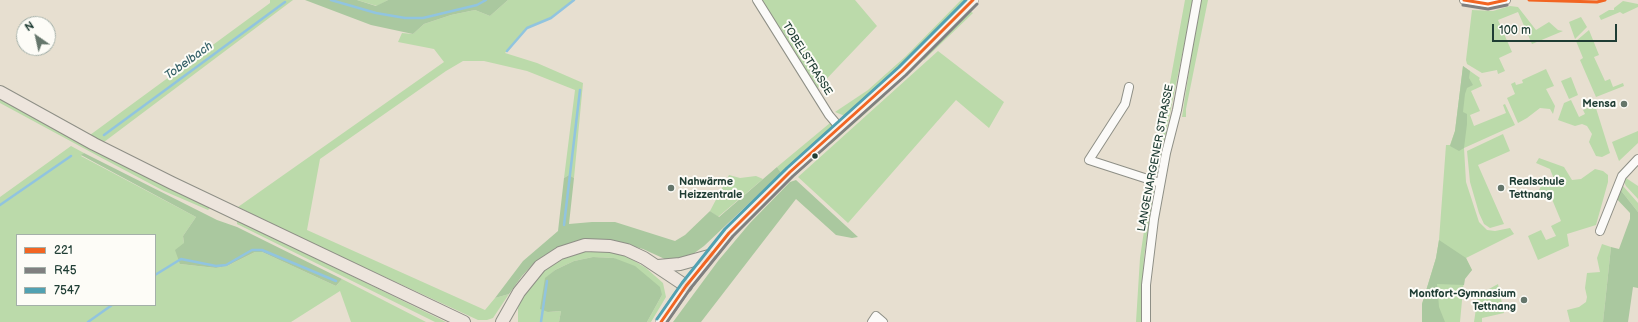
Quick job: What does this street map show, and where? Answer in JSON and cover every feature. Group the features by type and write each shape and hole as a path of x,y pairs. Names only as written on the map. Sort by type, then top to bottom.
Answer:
{"main road":[{"path":"661,322 709,256 765,196 902,71 973,0"},
{"path":"0,92 88,140 172,183 464,322"},
{"path":"502,322 528,278 540,266 560,253 585,245 610,246 627,250 658,266 686,286"},
{"path":"658,266 680,264 709,256"},
{"path":"514,301 514,322"}],"street":[{"name":"TOBELSTRASSE","path":"757,0 829,115 840,128"},
{"name":"LANGENARGENER STRASSE","path":"1146,322 1147,272 1160,183 1177,110 1196,0"},
{"path":"1464,0 1488,4 1506,0"},
{"path":"1129,87 1125,104 1090,160 1160,183"},
{"path":"1600,231 1622,176 1638,159"},
{"path":"872,322 876,316 883,322"}],"green space":[{"path":"270,0 293,0 104,142 90,135 270,3"},
{"path":"305,0 357,0 376,6 388,0 508,0 490,16 475,10 451,15 424,24 413,34 371,25"},
{"path":"357,0 388,0 377,6"},
{"path":"508,0 574,0 551,18 527,28 505,53 537,63 583,83 574,178 569,175 564,178 575,90 527,71 484,61 463,61 446,71 320,159 307,230 485,310 495,298 509,294 493,318 478,320 305,240 238,207 444,62 434,49 398,42 402,33 413,34 424,24 451,15 475,10 490,16"},
{"path":"760,0 855,0 877,26 816,90"},
{"path":"961,0 966,0 896,69 845,116 835,112 868,90 906,56"},
{"path":"1185,0 1193,0 1192,7 1157,176 1153,176"},
{"path":"1200,0 1208,0 1186,109 1186,117 1182,117"},
{"path":"1623,1 1638,4 1638,7 1623,14 1620,12 1601,20 1599,16 1609,10 1614,10 1614,8"},
{"path":"1510,6 1518,7 1536,30 1549,22 1558,30 1563,31 1532,44 1518,12 1498,20 1512,52 1499,58 1505,71 1498,74 1497,70 1482,73 1467,64 1466,60 1472,10 1493,11"},
{"path":"970,11 973,13 924,60 923,57"},
{"path":"1581,17 1587,27 1575,39 1569,22"},
{"path":"1589,30 1599,55 1594,57 1605,81 1610,79 1613,87 1623,83 1624,86 1596,97 1580,60 1583,58 1576,41"},
{"path":"938,51 1004,102 989,128 956,100 848,223 798,177"},
{"path":"1463,66 1480,78 1479,79 1482,86 1471,91 1480,111 1470,115 1474,126 1506,113 1503,105 1505,104 1515,125 1464,148 1466,182 1479,222 1487,230 1495,231 1510,228 1514,234 1466,258 1472,270 1464,279 1460,322 1422,322 1422,304 1436,258 1439,240 1446,145 1450,145 1455,131"},
{"path":"1463,66 1470,71 1469,78 1473,85 1467,88 1465,94 1463,112 1467,114 1467,124 1464,148 1459,151 1450,146 1455,131"},
{"path":"1546,69 1554,86 1546,89 1555,106 1553,114 1550,109 1540,108 1518,123 1507,98 1515,94 1511,84 1515,82 1516,85 1523,83 1522,80"},
{"path":"1571,77 1578,95 1569,99 1561,81"},
{"path":"884,94 885,96 830,145 832,141"},
{"path":"0,98 133,170 210,208 208,210 164,191 0,103"},
{"path":"1571,100 1579,117 1585,114 1583,110 1595,105 1610,153 1602,157 1596,156 1589,142 1592,134 1587,126 1582,124 1575,126 1558,120 1564,103"},
{"path":"830,123 832,125 831,129 781,173 777,167"},
{"path":"1638,131 1638,143 1619,161 1612,142"},
{"path":"1503,134 1510,151 1478,165 1504,224 1490,228 1484,224 1479,213 1470,182 1467,151"},
{"path":"71,146 84,153 81,156 196,217 183,236 184,243 180,264 216,268 227,266 255,252 262,252 336,286 342,279 426,322 351,322 340,291 291,322 0,322 0,197"},
{"path":"84,153 217,220 237,227 342,279 336,286 262,252 255,252 227,266 216,268 180,264 175,250 184,243 183,236 196,217 81,155"},
{"path":"1539,158 1564,167 1572,180 1581,179 1595,169 1603,171 1608,175 1608,182 1596,225 1567,234 1569,246 1538,260 1528,236 1541,230 1546,240 1556,236 1551,226 1561,221 1549,192 1540,195 1537,194 1542,184 1554,179 1550,169 1536,163"},
{"path":"777,167 781,173 704,246 689,257 682,260 667,260 643,249 613,241 586,240 572,243 545,255 534,263 522,276 509,294 495,298 523,261 558,231 564,178 569,175 574,178 569,224 615,222 675,241 685,235 710,211 719,217"},
{"path":"729,175 740,178 756,176 763,179 718,217 710,211"},
{"path":"1626,178 1638,186 1638,199 1626,186 1624,182"},
{"path":"796,180 858,237 852,238 836,235 796,199 701,322 673,322 718,261 750,223 790,182"},
{"path":"1623,186 1638,203 1638,212 1619,188"},
{"path":"1619,188 1638,212 1638,288 1633,287 1628,322 1603,322 1611,247 1619,249 1630,219 1630,213 1614,196"},
{"path":"1150,190 1154,191 1144,257 1141,322 1136,322 1140,258"},
{"path":"237,221 446,322 435,322 237,224"},
{"path":"1439,240 1466,258 1472,270 1465,279 1464,285 1437,284 1439,307 1445,322 1422,322 1422,304 1436,258"},
{"path":"1602,244 1611,247 1603,322 1570,322 1567,310 1579,307 1586,302 1587,297 1585,288 1587,273 1600,272 1597,258"},
{"path":"610,250 623,254 646,268 663,283 666,297 651,322 647,322 662,295 614,258 593,257 574,261 555,270 545,279 548,312 561,311 559,322 518,322 518,308 521,299 535,277 553,262 580,251"},
{"path":"593,257 614,258 635,266 660,287 662,295 647,322 559,322 561,311 548,312 540,309 545,278 555,270 574,261"},
{"path":"1498,284 1504,313 1482,318 1482,322 1474,322 1478,295"}],"waterway":[{"name":"Tobelbach","path":"331,0 376,13 405,18 423,18 477,5 486,0"},
{"path":"507,51 527,28 551,18 574,0"},
{"name":"Tobelbach","path":"104,135 285,2"},
{"path":"564,225 580,90"},
{"name":"Tobelbach","path":"0,205 71,156"},
{"path":"156,274 181,259 216,266 226,265 252,250 262,250 336,281"},
{"path":"541,322 547,281"},
{"path":"88,322 111,306"}],"transit line":[{"name":"7547","path":"657,319 682,283 725,229 787,168 899,67 966,0"},
{"name":"221","path":"661,322 686,286 729,233 790,172 902,71 973,0"},
{"name":"221","path":"1464,0 1488,4 1506,0"},
{"name":"221","path":"1529,0 1597,2 1605,0"},
{"name":"R45","path":"667,322 690,289 733,236 793,176 906,75 977,4"},
{"name":"R45","path":"1463,5 1488,9 1507,5"}],"place":[{"name":"Mensa","path":"1624,104"},
{"name":"Nahwärme Heizzentrale","path":"671,188"},
{"name":"Realschule Tettnang","path":"1501,188"},
{"name":"Montfort-Gymnasium Tettnang","path":"1524,300"}]}
